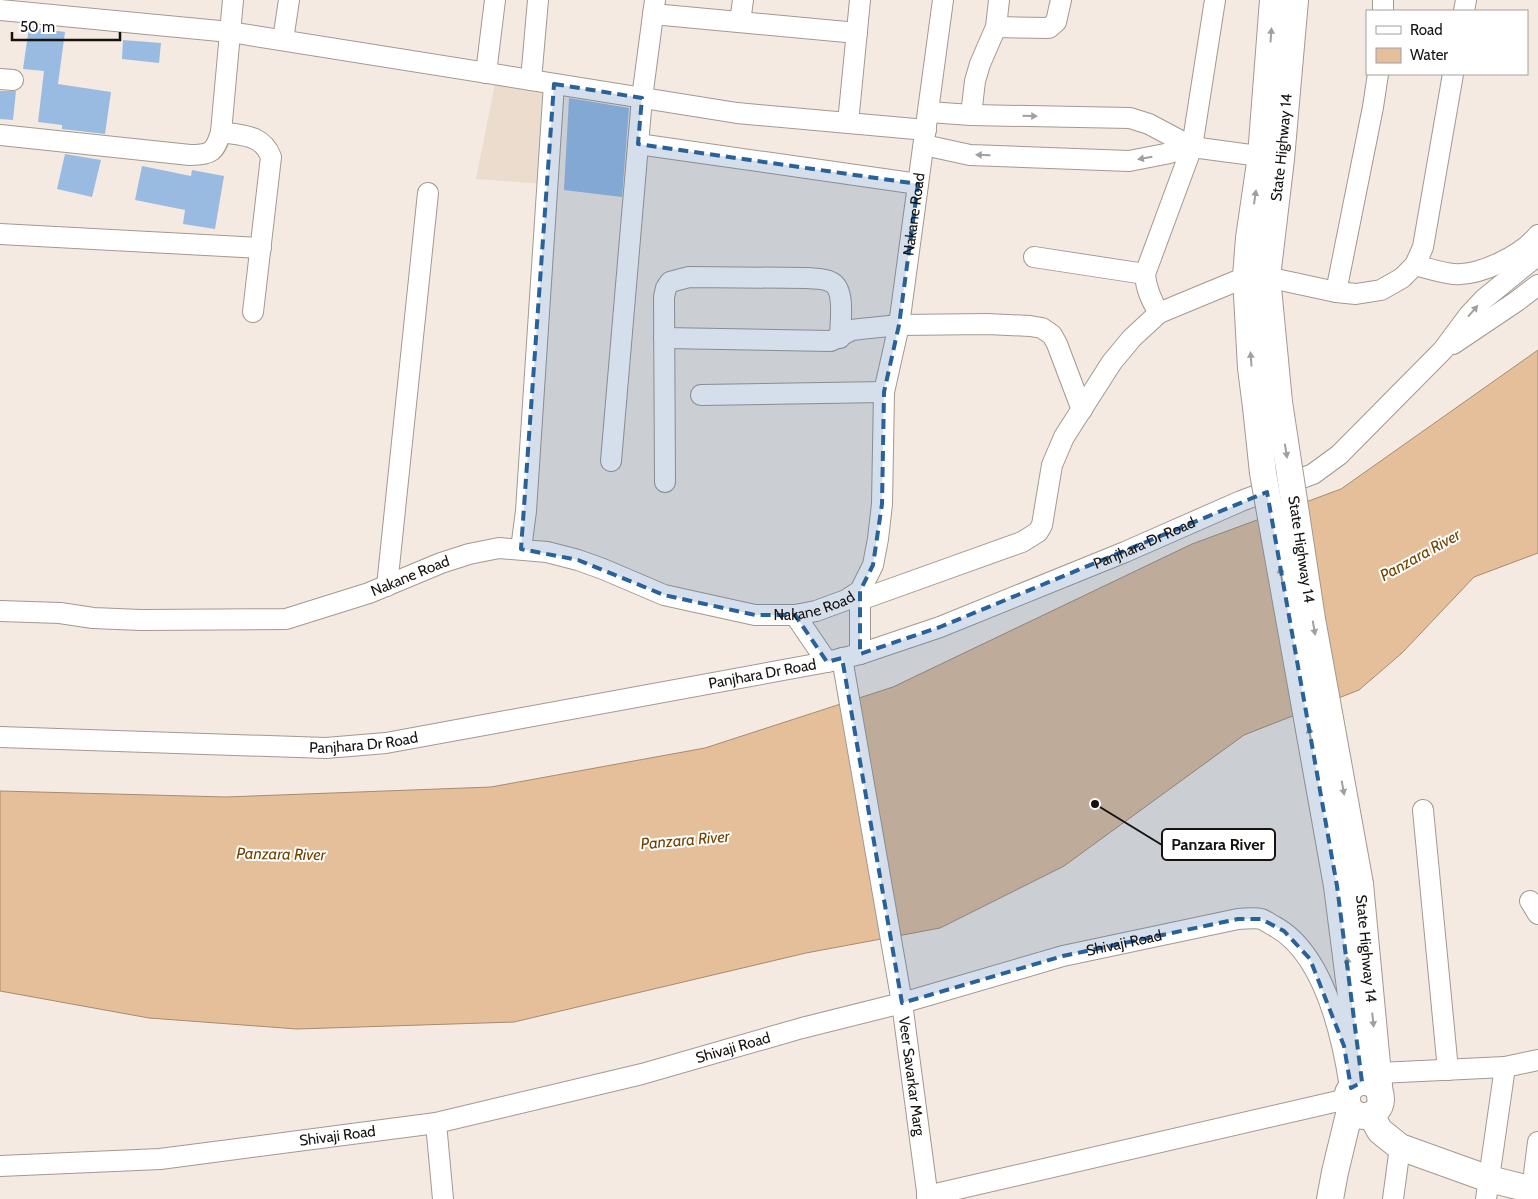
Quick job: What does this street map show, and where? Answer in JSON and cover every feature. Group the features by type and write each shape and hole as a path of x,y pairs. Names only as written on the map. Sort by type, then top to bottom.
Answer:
{"main road":[{"name":"State Highway 14","path":"1271,158 1274,0"},
{"name":"State Highway 14","path":"1295,0 1271,158 1257,277 1274,359 1267,405 1312,619 1349,885 1363,1095 1380,1131 1400,1147 1488,1189 1535,1190"},
{"path":"1330,1199 1335,1172 1363,1095"}],"street":[{"path":"0,135 174,153 202,155 211,151 217,146 221,132 233,0"},
{"path":"283,40 289,0"},
{"path":"486,73 495,0"},
{"path":"531,80 538,0"},
{"path":"740,22 743,0"},
{"path":"848,123 860,0"},
{"name":"Nakane Road","path":"0,611 60,613 93,618 141,620 286,619 369,594 441,563 469,554 499,548 547,552 578,560 664,594 755,615 795,615 860,596 874,564 881,512 884,392 899,325 943,0"},
{"path":"971,115 975,81 980,64 996,27 999,0"},
{"path":"996,27 1049,28 1056,22 1061,0"},
{"path":"1159,313 1150,299 1145,274 1192,147 1216,0"},
{"path":"611,461 642,98 654,7 740,22 857,33"},
{"path":"0,10 230,32 737,113 926,129 971,115 1130,118 1148,124 1192,147 1271,158"},
{"path":"1336,292 1378,75"},
{"path":"795,615 843,658 860,596 1022,542 1038,532 1046,510 1052,466 1064,437 1112,362 1132,338 1159,313 1257,277 1356,294 1381,290 1402,278 1415,265 1423,247 1453,75"},
{"path":"521,549 527,501 554,84"},
{"path":"926,129 970,155 1129,160 1192,147"},
{"path":"221,132 258,140 267,146 271,157 253,312"},
{"path":"638,144 918,184"},
{"path":"387,586 428,193"},
{"path":"0,234 261,248"},
{"path":"1415,265 1441,272 1469,273 1487,268 1519,252 1538,235"},
{"name":"Panjhara Dr Road","path":"0,738 336,748 386,743 843,658 940,627 1125,552 1241,501 1312,474 1339,455 1444,350 1469,315 1484,298 1538,255"},
{"path":"1034,257 1145,274"},
{"path":"665,482 664,297 670,282 689,277 824,279 837,286 841,302 840,338"},
{"name":"Panjhara Dr Road","path":"1444,350 1538,285"},
{"path":"664,338 830,341 840,338 852,330 899,325 987,324 1042,328 1052,335 1057,344 1082,410"},
{"path":"701,395 884,392"},
{"name":"Veer Savarkar Marg","path":"843,658 894,952 928,1197"},
{"path":"1423,810 1448,1070"},
{"name":"Shivaji Road","path":"0,1166 160,1160 436,1123 642,1074 802,1028 902,1003 1063,956 1238,919 1261,919 1284,931 1310,959 1331,1007 1363,1095"},
{"path":"928,1197 1363,1095 1448,1070 1505,1068 1538,1060"},
{"path":"1488,1189 1505,1068"},
{"path":"436,1123 443,1199"},
{"path":"1535,1190 1538,1142"},
{"path":"1393,1199 1400,1147"}],"highlighted area":[{"path":"554,84 642,98 638,144 918,184 899,325 884,392 882,504 873,565 860,591 860,654 940,627 1267,492 1337,886 1362,1082 1351,1088 1344,1046 1310,959 1284,931 1261,919 1238,919 1063,956 902,1003 842,658 827,662 795,615 755,615 664,595 578,560 521,549"}],"shaded area":[{"path":"495,83 550,92 544,184 476,179"}],"water":[{"path":"1538,350 1538,553 1474,577 1402,653 1359,690 1244,735 1064,866 940,928 806,953 514,1022 297,1029 149,1018 0,991 0,791 226,797 491,787 705,748 893,687 1192,544 1341,489"}],"building":[{"path":"29,27 65,32 58,84 111,92 105,134 62,129 62,125 38,122 44,71 23,69"},
{"path":"123,40 161,43 159,63 122,59"},
{"path":"0,91 16,91 13,120 0,119"},
{"path":"569,98 629,108 622,197 564,190"},
{"path":"65,154 101,160 92,197 57,189"},
{"path":"142,166 191,176 192,170 224,176 215,229 183,224 185,210 135,200"}],"place":[{"name":"Panzara River","path":"1095,804"}]}
